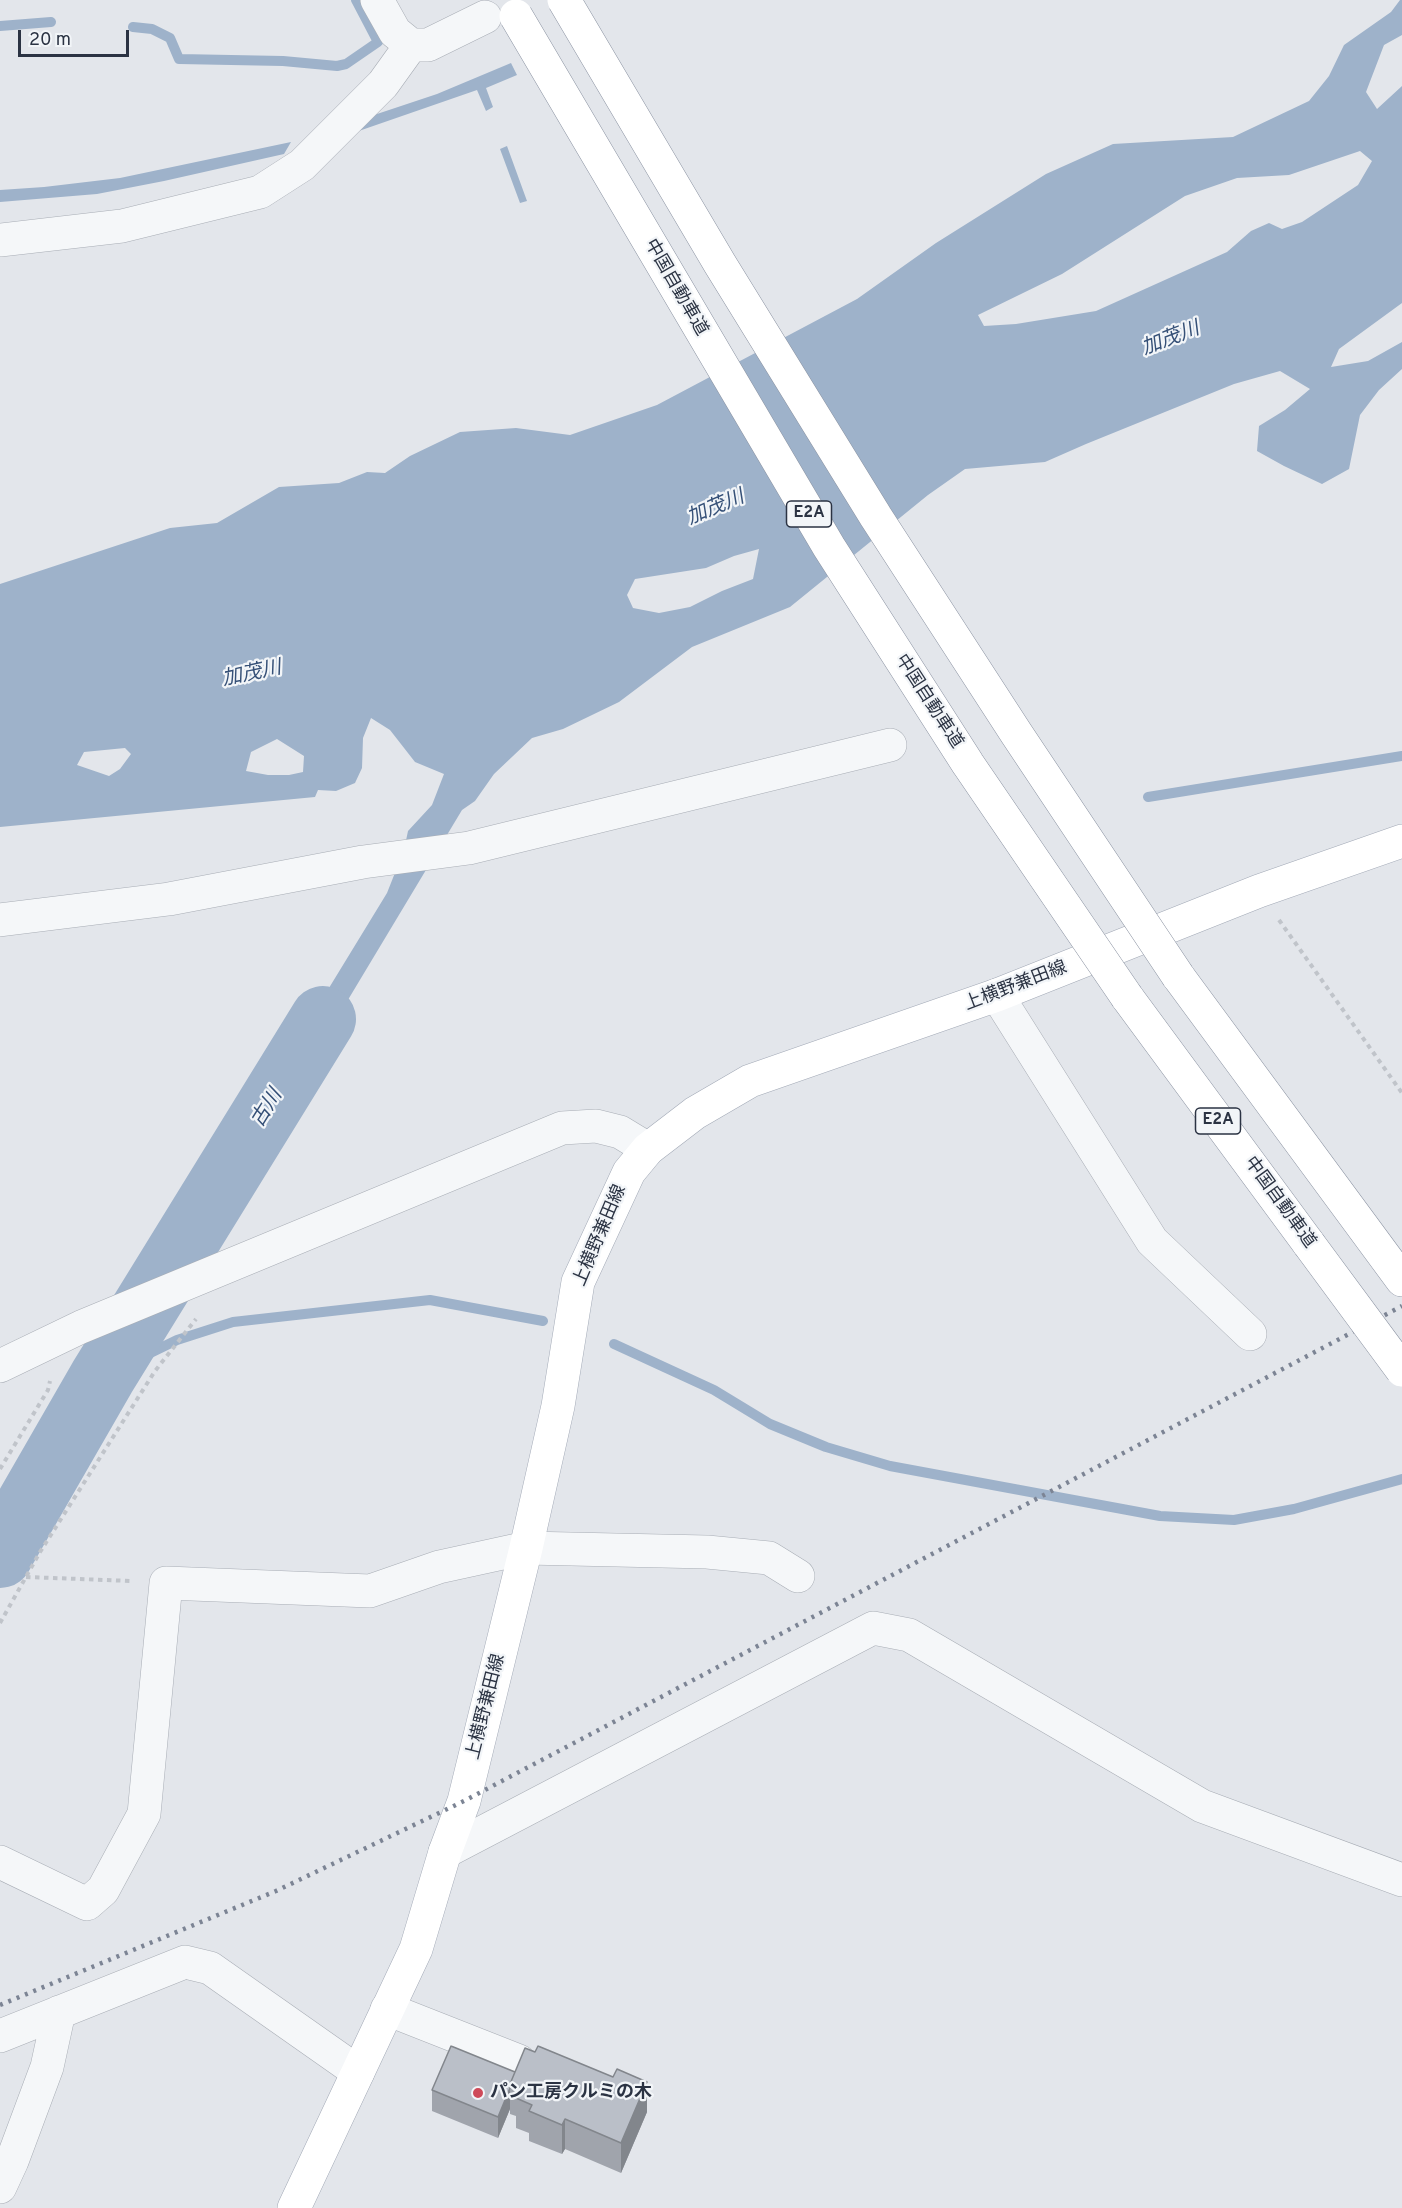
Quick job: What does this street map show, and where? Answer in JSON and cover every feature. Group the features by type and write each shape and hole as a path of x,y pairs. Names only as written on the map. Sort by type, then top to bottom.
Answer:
{"main road":[{"path":"564,0 720,264 876,517 1016,734 1178,976 1402,1280"},
{"name":"中国自動車道","path":"502,11 829,548 968,764 1126,997 1402,1370"},
{"name":"上横野兼田線","path":"294,2208 416,1949 445,1852 464,1800 526,1548 558,1406 578,1282 629,1172 648,1149 696,1113 750,1081 997,995 1259,891 1402,840"}],"street":[{"path":"377,0 395,32 411,45 428,45 502,11"},
{"path":"0,240 122,226 260,192 302,165 384,84 411,45"},
{"path":"0,920 169,899 363,862 469,848 890,745"},
{"path":"997,995 1152,1241 1250,1334"},
{"path":"0,1366 71,1332 562,1128 596,1126 621,1132 648,1149"},
{"path":"0,1862 87,1904 103,1890 144,1814 166,1583 370,1591 439,1567 526,1548 706,1552 769,1558 798,1576"},
{"path":"445,1852 873,1628 909,1635 1202,1806 1402,1880"},
{"path":"0,2036 185,1962 210,1968 358,2072"},
{"path":"387,2009 519,2061"},
{"path":"0,2187 47,2067 59,2012"}],"path":[{"path":"1259,891 1402,1094"},
{"path":"0,1623 26,1577 155,1371 202,1310"},
{"path":"0,1469 48,1390 71,1332"},
{"path":"26,1577 166,1583"}],"water":[{"name":"加茂川","path":"1402,0 1402,35 1384,45 1366,92 1377,109 1402,86 1402,303 1339,349 1331,367 1368,361 1402,342 1402,369 1379,390 1360,415 1349,469 1322,484 1257,451 1259,426 1285,410 1310,389 1280,371 1234,384 1045,462 965,469 928,495 790,607 692,647 619,702 563,729 532,738 494,774 475,801 462,810 286,1103 266,1091 387,893 404,850 408,831 432,805 444,774 415,762 390,730 371,718 363,738 362,768 355,783 336,791 318,790 315,797 0,827 0,584 170,528 217,523 279,487 339,483 367,472 385,473 410,456 460,432 516,428 570,435 657,405 857,299 936,243 1046,174 1113,144 1233,137 1309,101 1329,76 1344,45 1391,12","holes":["1360,151 1372,161 1358,185 1302,222 1282,229 1269,223 1251,231 1227,252 1096,311 1016,324 984,326 978,315 1062,274 1185,196 1237,178 1289,175","759,549 753,579 690,607 659,613 633,608 627,595 635,579 706,568 734,556","277,739 304,756 303,772 268,775 246,771 251,752","125,748 131,754 120,769 109,776 77,765 84,752"]},
{"path":"511,63 517,75 486,88 493,107 486,111 477,90 353,133 365,118 437,94"},
{"path":"291,142 284,154 164,181 97,194 0,202 0,190 120,178"},
{"path":"507,146 527,201 520,203 500,149"}],"building":[{"path":"451,2046 515,2072 498,2117 432,2090"},
{"path":"538,2046 613,2077 617,2069 647,2082 621,2143 565,2119 562,2125 529,2111 532,2105 516,2098 520,2088 510,2084 525,2048 535,2052"}],"waterway":[{"path":"133,27 152,29 170,38 179,59 283,61 337,66 346,64 378,42 356,0"},
{"path":"0,26 51,22"},
{"path":"1148,797 1402,756"},
{"name":"古川","path":"0,1555 103,1376 323,1019"},
{"path":"103,1376 177,1340 233,1322 430,1300 543,1321"},
{"path":"614,1344 714,1390 770,1424 826,1447 890,1466 1160,1516 1234,1520 1294,1509 1402,1479"}],"railway":[{"path":"0,2005 276,1891 464,1801 1402,1306"}],"place":[{"name":"パン工房クルミの木","path":"478,2093"}]}
